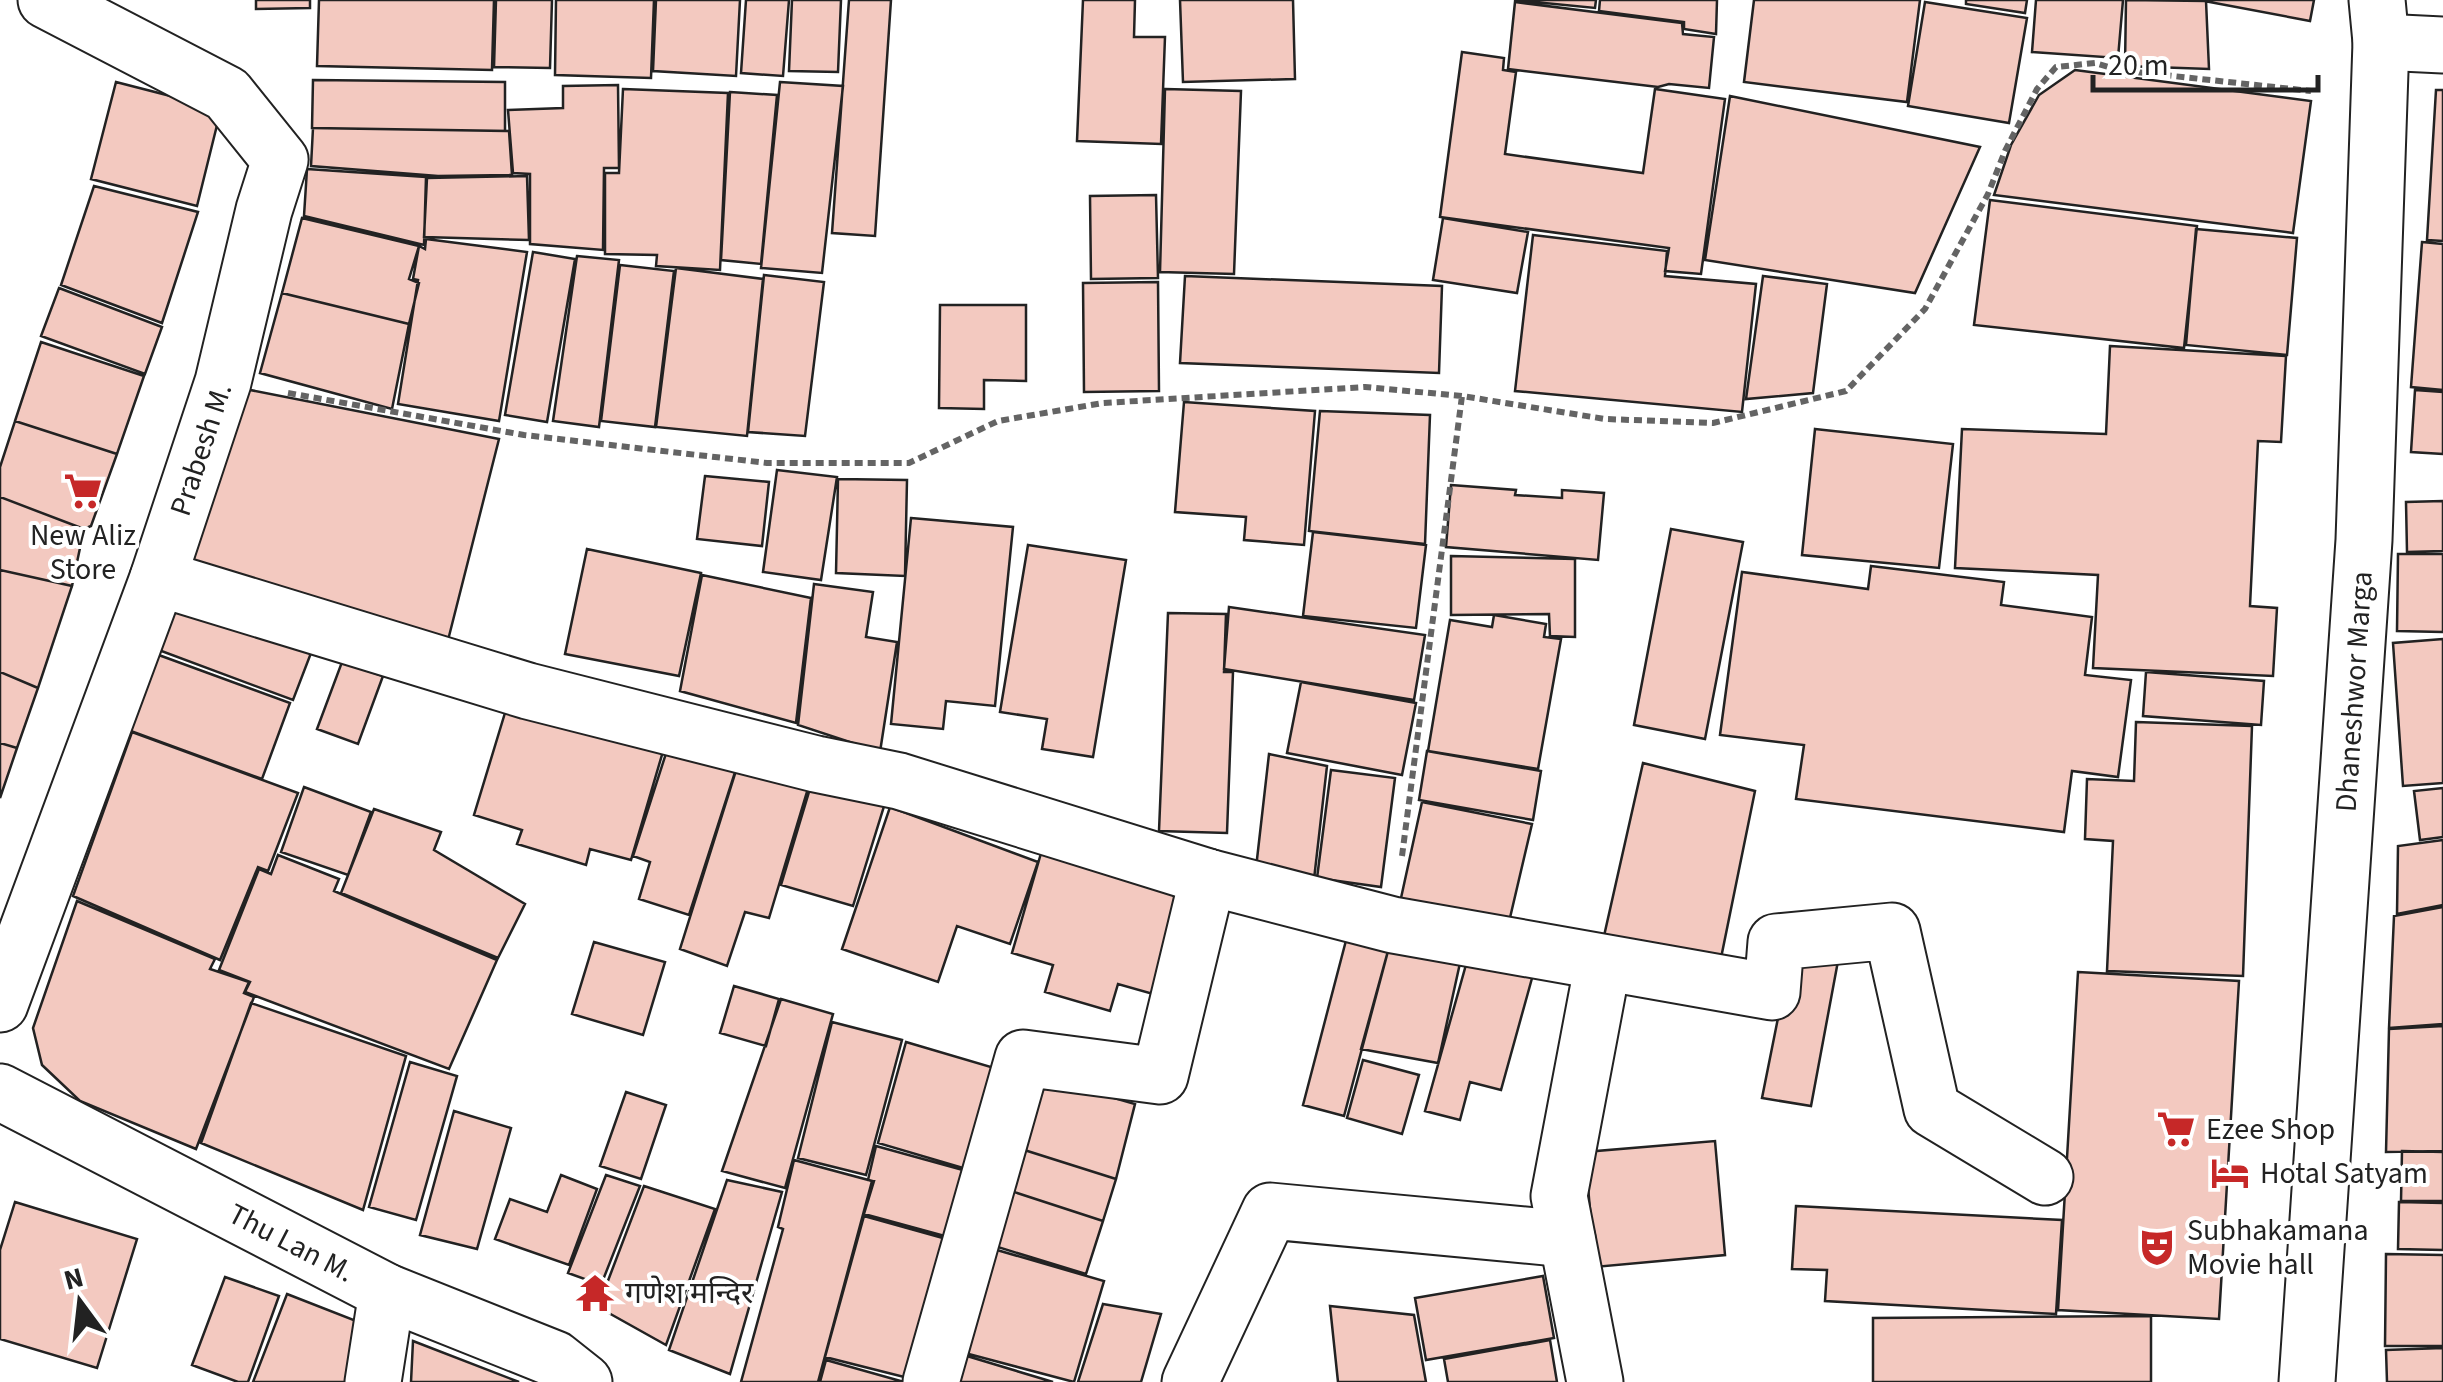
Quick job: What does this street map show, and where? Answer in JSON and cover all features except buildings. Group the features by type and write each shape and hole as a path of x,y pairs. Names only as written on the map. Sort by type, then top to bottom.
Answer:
{"street":[{"name":"Prabesh M.","path":"0,1004 158,578 223,382 264,210 280,160 227,94 46,0"},
{"path":"2379,21 2443,45"},
{"name":"Dhaneshwor Marga","path":"2307,1382 2364,540 2379,21"},
{"path":"158,578 528,691 816,764 900,781 1208,877 1394,925 1772,992 1776,942 1892,931 1932,1109 2045,1177"},
{"path":"932,1382 1024,1058 1160,1076 1208,877"},
{"path":"1595,1382 1558,1196 1602,964"},
{"name":"Thu Lan M.","path":"0,1092 387,1292 555,1360 584,1382"},
{"path":"1190,1382 1270,1211 1567,1239"},
{"path":"374,1382 387,1292"}],"path":[{"path":"223,382 524,435 767,463 909,463 998,421 1104,403 1365,387 1462,396 1605,419 1713,422 1846,391 1925,308 1988,194 2038,89 2056,67 2095,63 2118,70 2310,92 2379,21"},
{"path":"1394,925 1462,396"}],"place":[{"name":"New Aliz Store","path":"83,491"},
{"name":"Ezee Shop","path":"2176,1129"},
{"name":"Hotal Satyam","path":"2230,1173"},
{"name":"Subhakamana Movie hall","path":"2157,1247"},
{"name":"गणेश मन्दिर","path":"595,1293"}]}
